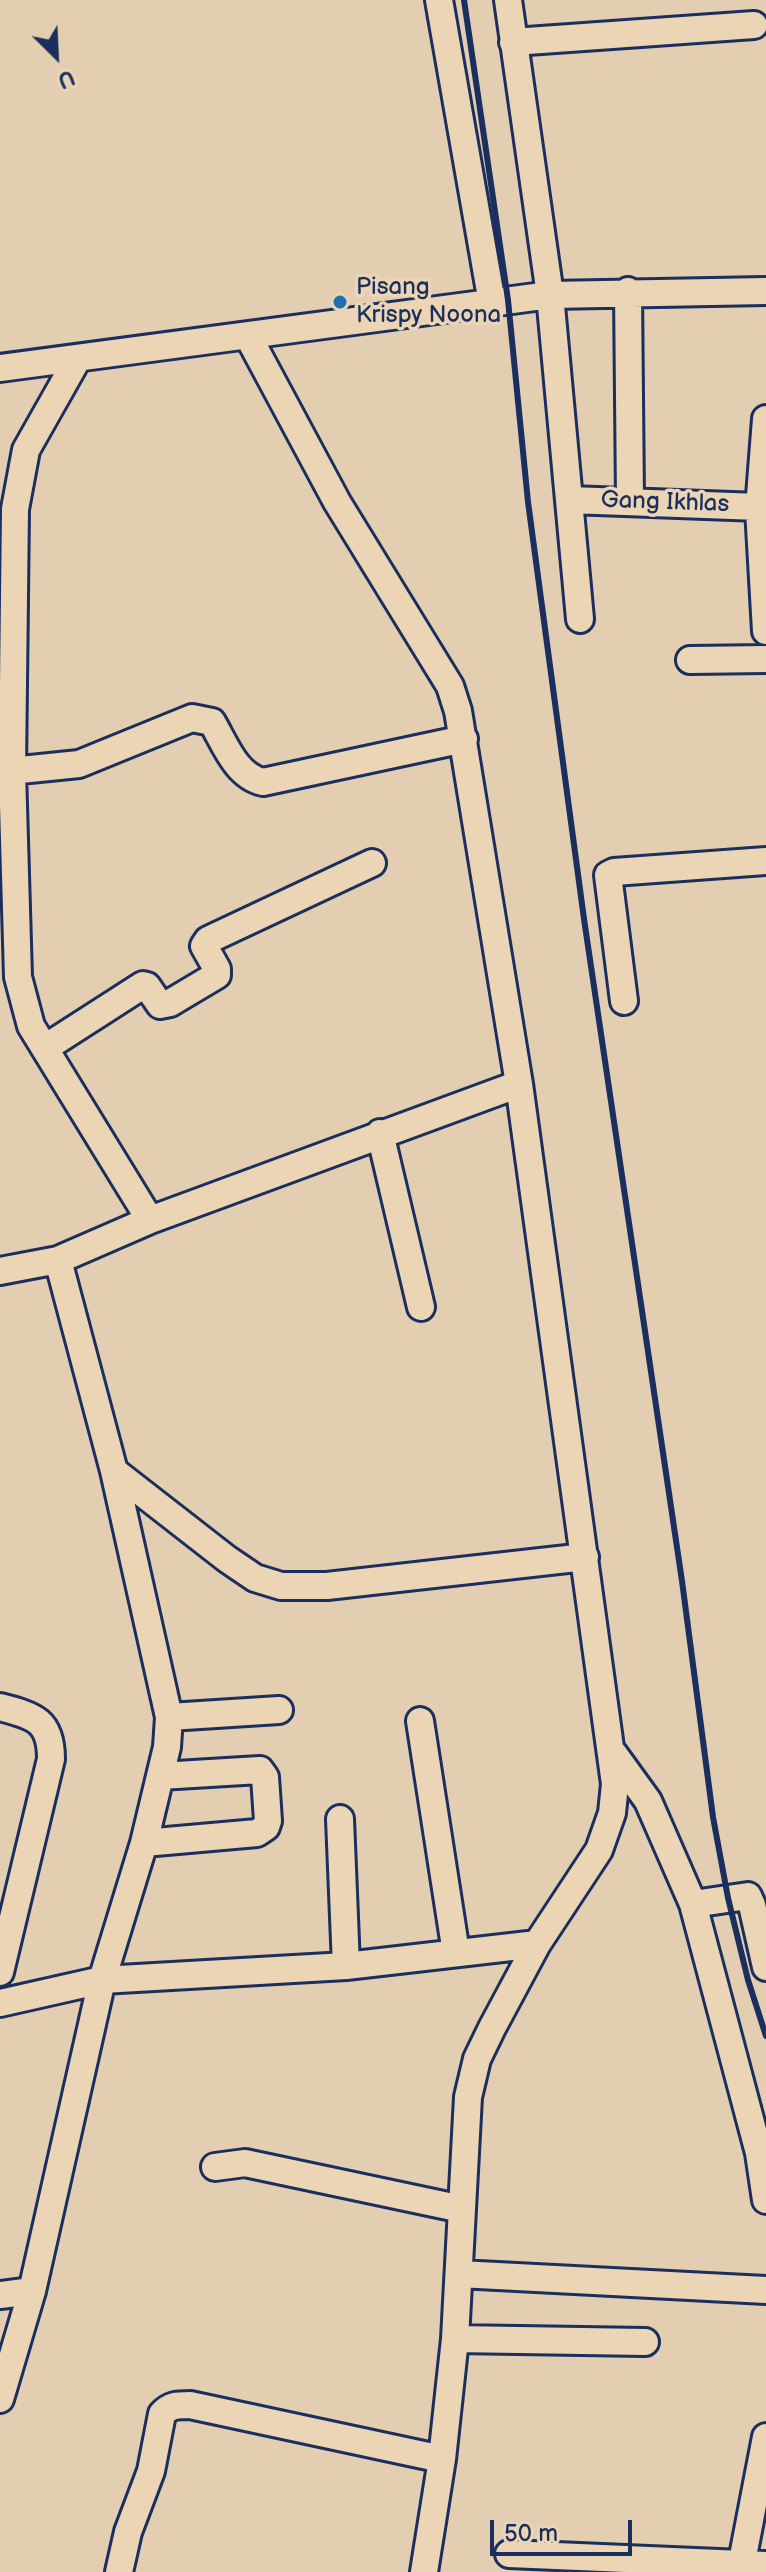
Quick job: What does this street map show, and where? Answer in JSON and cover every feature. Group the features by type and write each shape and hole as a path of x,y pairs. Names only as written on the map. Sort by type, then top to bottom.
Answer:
{"street":[{"path":"439,0 492,303"},
{"path":"508,0 550,295 580,619"},
{"path":"513,42 754,25"},
{"path":"628,291 630,501"},
{"path":"0,368 550,295 628,291 766,291"},
{"path":"248,336 337,502 450,686 464,739 519,1084 615,1784 612,1813 599,1850 537,1944 477,2059 468,2097 455,2339 442,2459 424,2572"},
{"path":"78,358 26,450 9,488 15,509 6,772 18,977 31,1026 150,1220"},
{"path":"766,419 759,507 766,631"},
{"name":"Gang Ikhlas","path":"570,500 759,507"},
{"path":"690,660 766,659"},
{"path":"6,772 79,764 192,718 212,722 242,771 252,780 263,782 464,739"},
{"path":"624,1001 606,879 608,875 614,872 766,861"},
{"path":"45,1048 143,985 147,986 160,1005 181,997 217,975 217,969 204,946 208,940 372,863"},
{"path":"0,1271 58,1260 150,1220 519,1084"},
{"path":"380,1133 421,1307"},
{"path":"0,2399 32,2291 102,1980 144,1843 167,1747 169,1717 114,1471 58,1260"},
{"path":"114,1471 227,1559 255,1578 281,1586 327,1586 585,1557"},
{"path":"0,1707 37,1719 46,1729 51,1744 51,1759 0,1972"},
{"path":"169,1717 279,1710"},
{"path":"420,1721 456,1953"},
{"path":"612,1751 648,1801 693,1904 759,2153 766,2200"},
{"path":"144,1843 257,1833 266,1827 268,1821 265,1777 260,1770 160,1776"},
{"path":"340,1819 346,1966"},
{"path":"693,1904 748,1896 766,1967"},
{"path":"0,2003 102,1980 346,1966 537,1944"},
{"path":"215,2167 245,2163 462,2209"},
{"path":"459,2274 766,2290"},
{"path":"0,2295 32,2291"},
{"path":"455,2339 645,2342"},
{"path":"119,2572 128,2532 151,2471 162,2414 167,2408 190,2405 442,2459"},
{"path":"509,2554 749,2567 766,2437"}],"railway":[{"path":"464,0 508,300 528,502 584,919 682,1581 713,1817 728,1898 748,1980 766,2036"}],"place":[{"name":"Pisang Krispy Noona","path":"340,302"}]}
